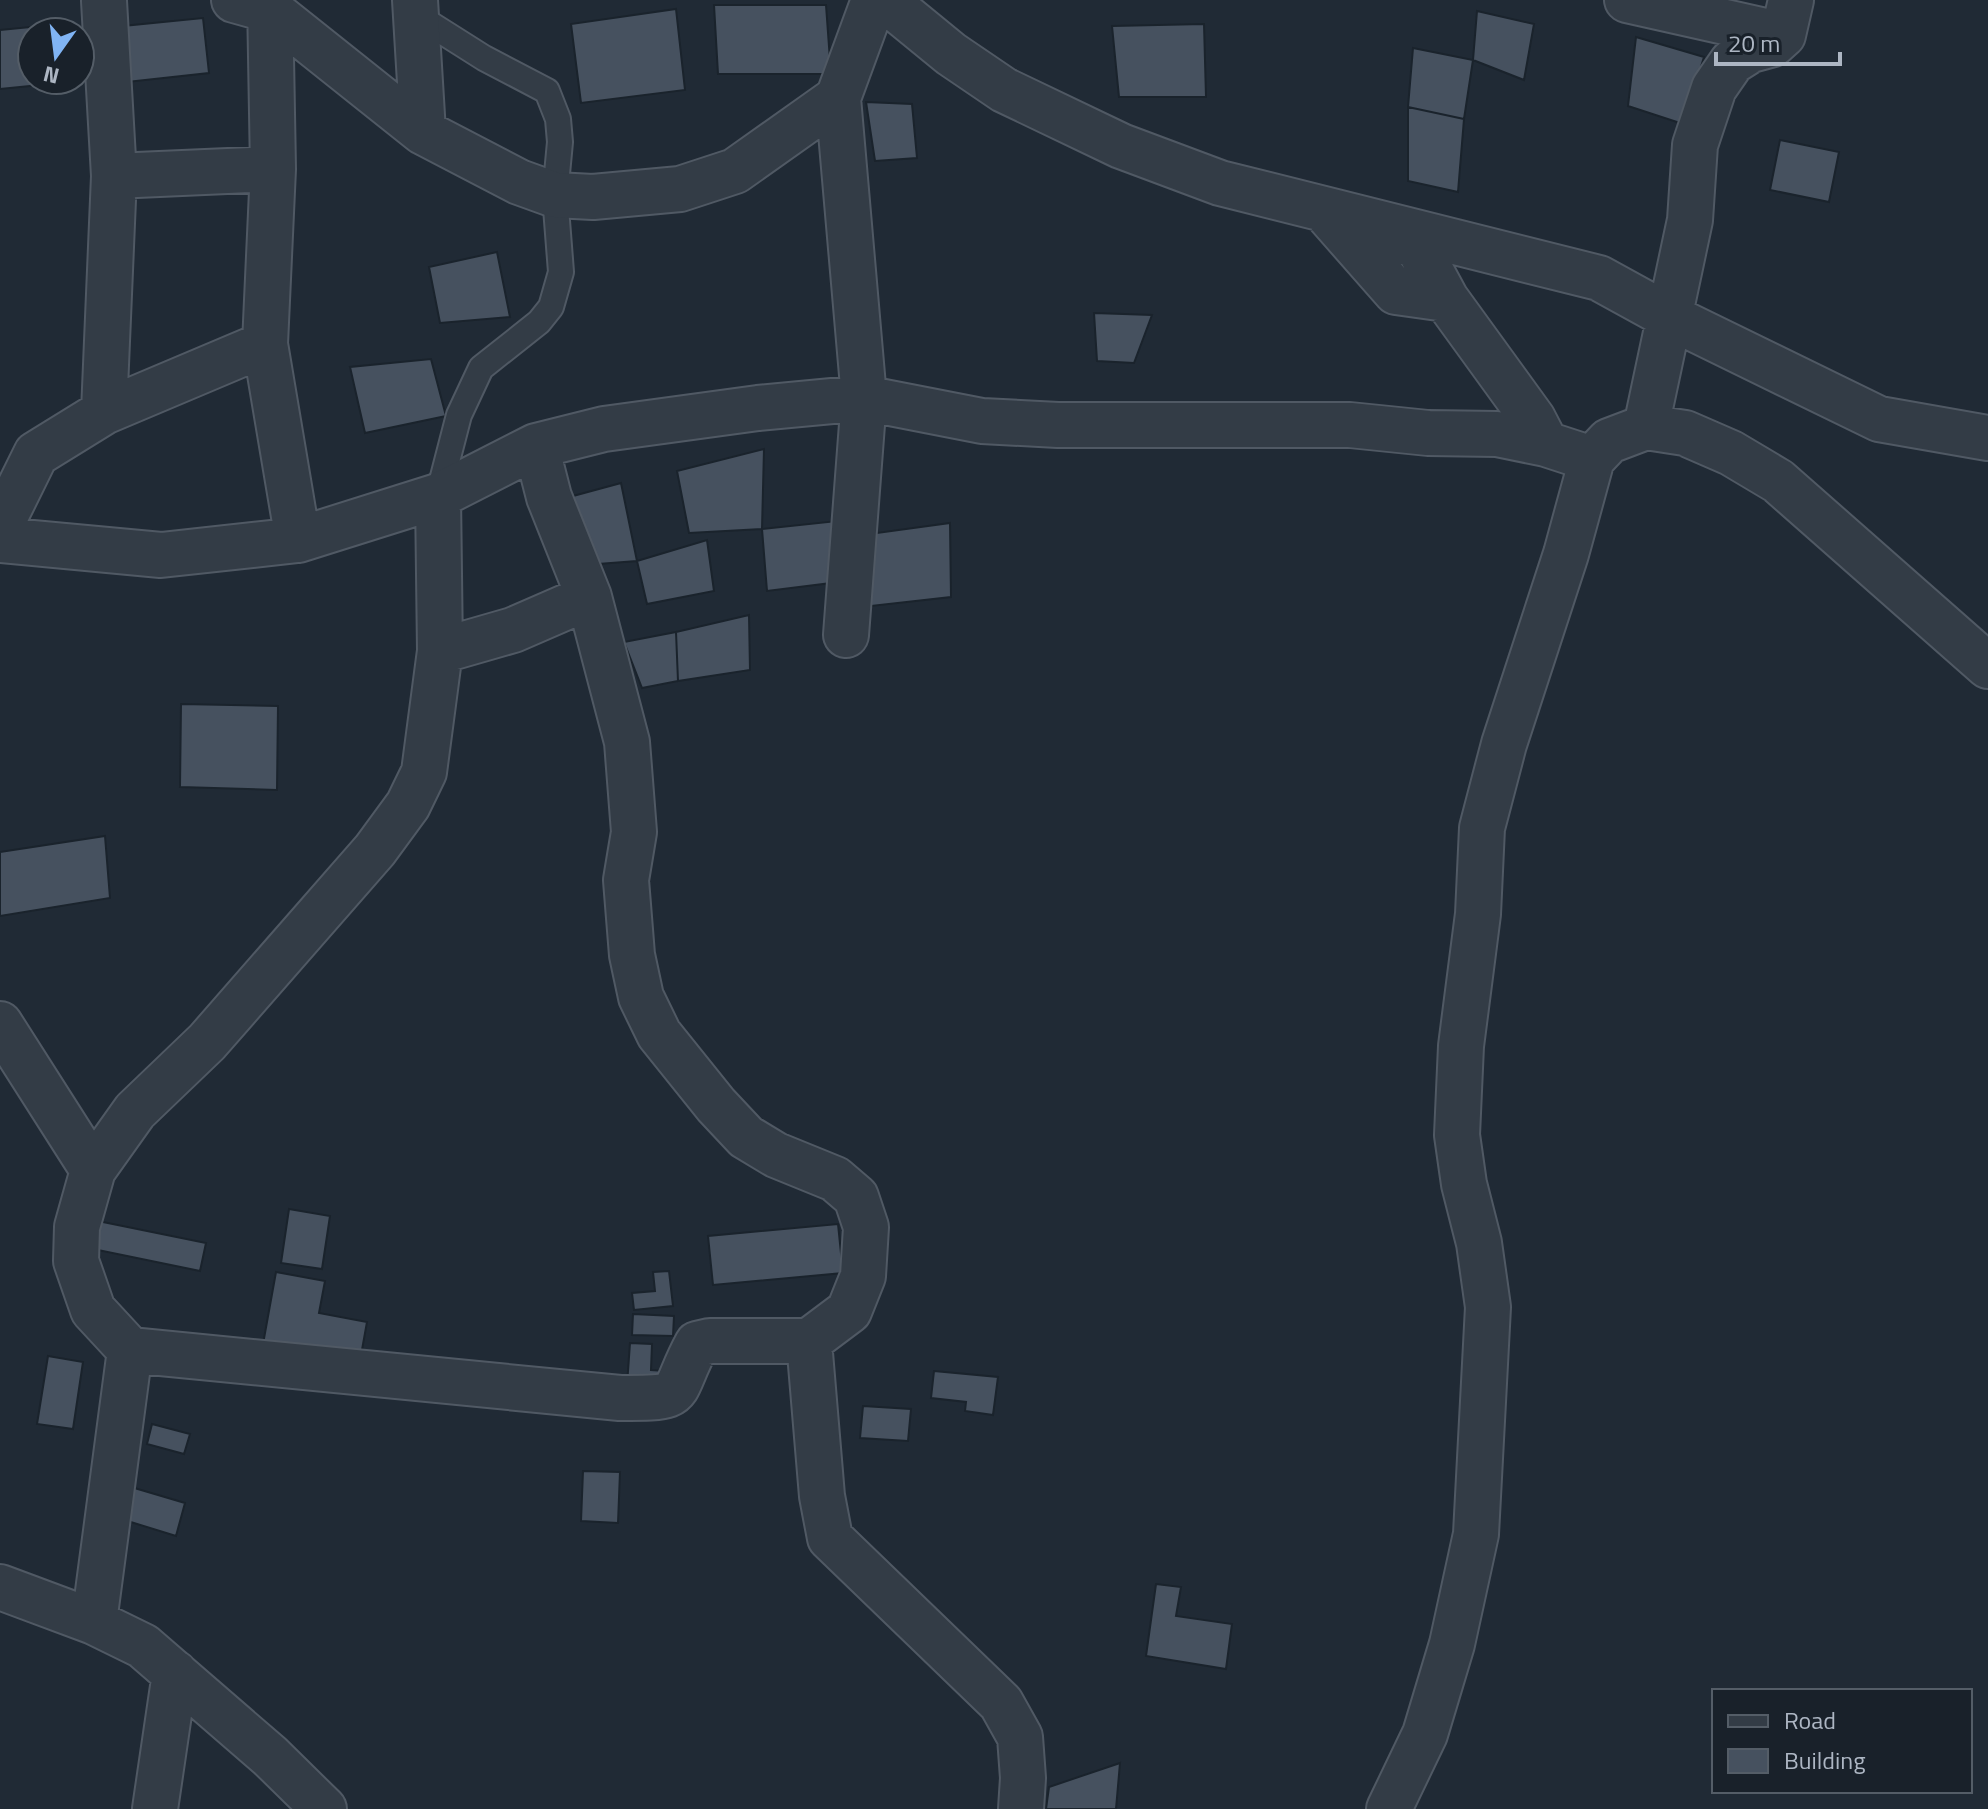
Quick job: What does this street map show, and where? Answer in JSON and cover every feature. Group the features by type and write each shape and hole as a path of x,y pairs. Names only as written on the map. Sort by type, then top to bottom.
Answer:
{"street":[{"path":"83,0 105,0 114,176 104,412"},
{"path":"846,635 864,398 838,98 874,0"},
{"path":"885,0 951,54 1004,90 1121,146 1220,183 1599,278 1670,317 1879,419 1988,438"},
{"path":"1627,0 1787,17 1773,44 1751,50 1732,62 1714,88 1695,145 1690,220 1646,427"},
{"path":"258,3 423,132 519,182 555,195 593,197 680,189 735,171 838,98"},
{"path":"258,3 273,169 265,344 298,540"},
{"path":"415,7 423,132"},
{"path":"114,176 273,169"},
{"path":"1324,210 1418,247 1446,299 1533,419 1546,444"},
{"path":"0,527 36,454 104,412 265,344"},
{"path":"0,540 161,555 298,540 438,496 536,446 604,429 758,408 864,398 982,421 1058,425 1350,425 1428,433 1497,434 1546,444 1592,459"},
{"path":"1389,1809 1425,1734 1452,1644 1476,1534 1488,1307 1479,1243 1464,1184 1457,1135 1461,1046 1478,914 1482,828 1504,744 1566,554 1592,459 1609,441 1646,427 1685,433 1731,453 1778,481 1988,666"},
{"path":"438,496 440,651 424,772 408,805 375,850 207,1042 135,1111 93,1170 77,1227 76,1261 93,1310 130,1350 620,1398 663,1398 677,1390 697,1344 710,1341 809,1341 849,1311 863,1276 866,1227 856,1197 835,1179 776,1155 746,1137 659,1034 641,997 632,955 626,880 634,832 627,742 589,597 549,497 536,446"},
{"path":"440,651 513,630 589,597"},
{"path":"0,1024 93,1170"},
{"path":"809,1341 822,1496 830,1538 1001,1703 1020,1737 1021,1809"},
{"path":"94,1622 130,1350"},
{"path":"0,1587 94,1622 143,1646 270,1756 324,1809"},
{"path":"155,1809 175,1673"}],"lane":[{"path":"415,7 484,58 547,91 558,119 560,142 555,195 561,272 551,307 539,322 481,368 459,415 438,496"}],"building":[{"path":"714,5 826,5 831,74 718,74"},
{"path":"676,9 685,90 581,103 571,24"},
{"path":"1477,11 1534,24 1524,80 1473,60"},
{"path":"203,18 209,73 127,82 113,27"},
{"path":"1204,24 1206,97 1119,97 1112,26"},
{"path":"16,28 16,87 0,89 0,30"},
{"path":"1636,37 1704,57 1683,124 1628,106"},
{"path":"1413,48 1473,60 1464,119 1408,107"},
{"path":"866,102 912,104 917,158 875,161"},
{"path":"1408,107 1464,119 1458,192 1408,181"},
{"path":"1780,140 1839,152 1829,202 1770,190"},
{"path":"497,252 510,317 440,323 429,267"},
{"path":"1094,313 1152,315 1134,363 1097,361"},
{"path":"431,359 446,416 365,433 350,367"},
{"path":"764,449 762,529 689,533 677,471"},
{"path":"621,483 637,561 598,564 562,499"},
{"path":"837,521 831,583 767,591 762,529"},
{"path":"950,523 951,597 871,606 862,535"},
{"path":"707,540 714,591 647,604 637,561"},
{"path":"749,615 750,670 678,681 676,632"},
{"path":"676,632 678,681 642,688 624,642"},
{"path":"181,704 278,706 277,790 180,787"},
{"path":"105,836 110,898 0,916 0,852"},
{"path":"289,1209 330,1216 322,1269 281,1263"},
{"path":"98,1221 206,1243 200,1271 93,1249"},
{"path":"838,1224 843,1273 713,1285 708,1236"},
{"path":"669,1271 673,1306 634,1310 632,1293 655,1291 653,1272"},
{"path":"276,1272 325,1281 319,1313 367,1322 360,1361 263,1344"},
{"path":"633,1314 674,1316 673,1336 632,1335"},
{"path":"630,1343 652,1344 651,1370 666,1371 665,1387 627,1385"},
{"path":"48,1356 83,1362 73,1429 37,1424"},
{"path":"934,1371 998,1377 993,1415 965,1411 966,1402 931,1398"},
{"path":"863,1406 911,1409 908,1441 860,1438"},
{"path":"152,1424 190,1434 184,1454 147,1444"},
{"path":"583,1471 620,1472 618,1523 581,1521"},
{"path":"131,1487 185,1503 176,1536 121,1519"},
{"path":"1156,1584 1181,1587 1176,1616 1232,1624 1226,1669 1146,1656"},
{"path":"1120,1763 1116,1809 1046,1809 1049,1787"}]}
